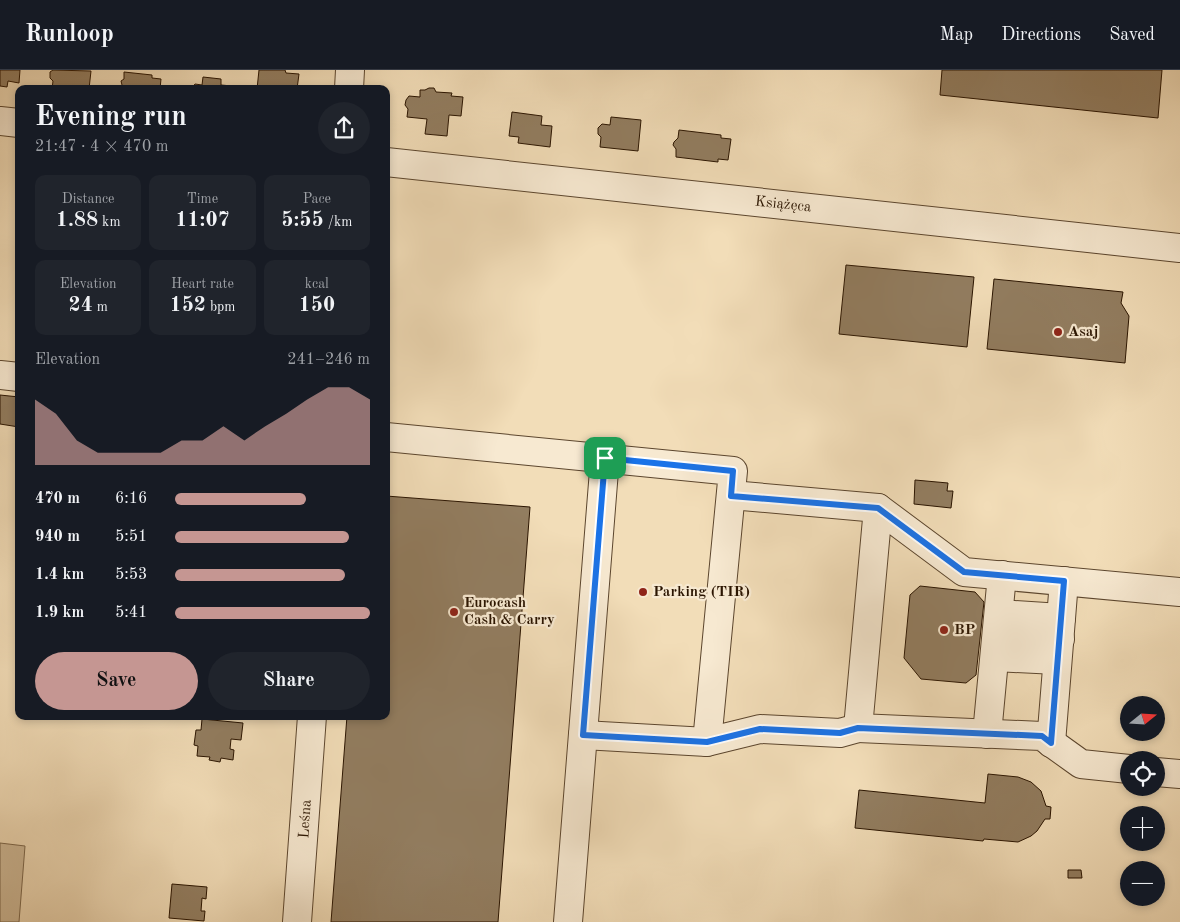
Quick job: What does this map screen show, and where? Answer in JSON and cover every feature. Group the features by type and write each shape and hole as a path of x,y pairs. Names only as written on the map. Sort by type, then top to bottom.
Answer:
{"street":[{"path":"349,85 350,70"},
{"path":"0,121 15,123"},
{"name":"Książęca","path":"390,162 1180,248"},
{"path":"0,374 15,376"},
{"path":"390,437 733,471 707,742"},
{"path":"568,922 605,458"},
{"path":"731,496 878,508 964,572 1180,592"},
{"path":"858,728 878,508"},
{"path":"987,734 1002,576"},
{"path":"1051,743 1064,581"},
{"path":"997,635 1059,639"},
{"path":"997,635 1059,639"},
{"name":"Leśna","path":"297,922 312,720"},
{"path":"583,735 707,742 760,729 840,733 858,728 1042,736 1081,764 1120,768"},
{"path":"1165,773 1180,774"}],"shaded area":[{"path":"0,843 25,846 19,922 0,922"}],"building":[{"path":"0,70 20,70 19,83 8,81 7,87 0,86"},
{"path":"53,70 91,71 89,85 52,85 50,72"},
{"path":"259,70 285,70 286,73 299,74 298,85 257,85"},
{"path":"942,70 1162,70 1158,118 940,95"},
{"path":"124,72 152,75 152,78 161,79 160,85 122,85 121,81 124,79"},
{"path":"203,77 221,79 221,85 202,85"},
{"path":"434,88 436,92 452,93 451,96 463,97 461,116 449,115 447,136 425,134 427,119 407,117 408,109 405,105 409,96 420,97 420,90"},
{"path":"512,112 542,116 541,125 552,126 550,147 518,143 519,137 509,136"},
{"path":"611,117 641,120 638,151 600,147 601,137 598,134 598,128 602,124 610,125"},
{"path":"679,130 721,135 721,138 731,139 728,160 718,159 718,162 676,157 676,149 673,145 678,138"},
{"path":"846,265 974,277 967,347 839,334"},
{"name":"Asaj","path":"994,279 1123,292 1121,303 1129,316 1125,363 987,349"},
{"path":"0,395 15,397 15,426 0,424"},
{"path":"915,480 948,483 947,491 953,491 951,508 914,504"},
{"name":"Eurocash Cash & Carry","path":"390,496 530,507 498,922 331,922 347,720 390,720"},
{"name":"BP","path":"920,586 975,592 984,602 976,675 966,683 921,679 904,658 910,595"},
{"path":"202,720 243,723 241,740 231,739 230,749 234,750 233,760 221,758 220,762 209,760 210,757 197,756 198,746 194,745 196,730 201,730"},
{"path":"988,774 1018,777 1031,782 1041,791 1046,806 1051,807 1050,819 1045,819 1037,831 1018,842 984,839 983,841 855,828 859,790 985,803"},
{"path":"1068,870 1081,870 1082,878 1068,878"},
{"path":"172,884 207,887 206,899 202,898 201,911 205,911 204,921 169,918"}],"place":[{"name":"Asaj","path":"1058,332"},
{"name":"Parking (TIR)","path":"643,592"},
{"name":"Eurocash Cash & Carry","path":"454,612"},
{"name":"BP","path":"944,630"}],"route":[{"path":"605,458 733,471 731,496 878,508 964,572 1064,581 1051,743 1042,736 858,728 840,733 760,729 707,742 583,735 605,458"}]}
